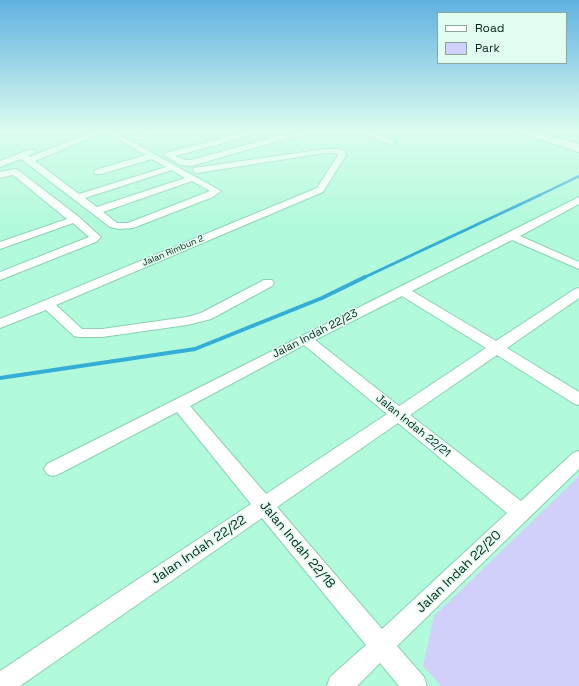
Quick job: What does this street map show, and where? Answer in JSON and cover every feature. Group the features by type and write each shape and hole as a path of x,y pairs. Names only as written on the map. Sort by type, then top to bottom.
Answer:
{"street":[{"path":"31,162 114,225 124,226 214,193 216,190 195,174 174,167 169,162"},
{"path":"98,172 129,162"},
{"path":"182,162 192,162"},
{"name":"Jalan Rimbun 2","path":"195,174 263,162"},
{"name":"Jalan Rimbun 2","path":"0,324 320,190 338,162"},
{"path":"78,197 174,167"},
{"path":"0,175 14,172 96,237 95,239 0,276"},
{"path":"96,211 195,174"},
{"name":"Jalan Indah 22/23","path":"53,469 305,339 512,236 579,200"},
{"path":"0,246 75,219"},
{"path":"512,236 579,266"},
{"path":"47,304 79,333 102,333 200,318 268,283"},
{"path":"402,290 579,399"},
{"name":"Jalan Indah 22/22","path":"0,684 579,292"},
{"name":"Jalan Indah 22/21","path":"305,339 521,513"},
{"name":"Jalan Indah 22/18","path":"180,404 415,686"},
{"name":"Jalan Indah 22/20","path":"340,686 579,458"}],"green space":[{"path":"579,476 579,686 441,686 423,666 434,616"}],"waterway":[{"path":"538,196 579,176"},
{"path":"363,278 540,195"},
{"path":"0,378 195,349 322,298 365,277"}]}
